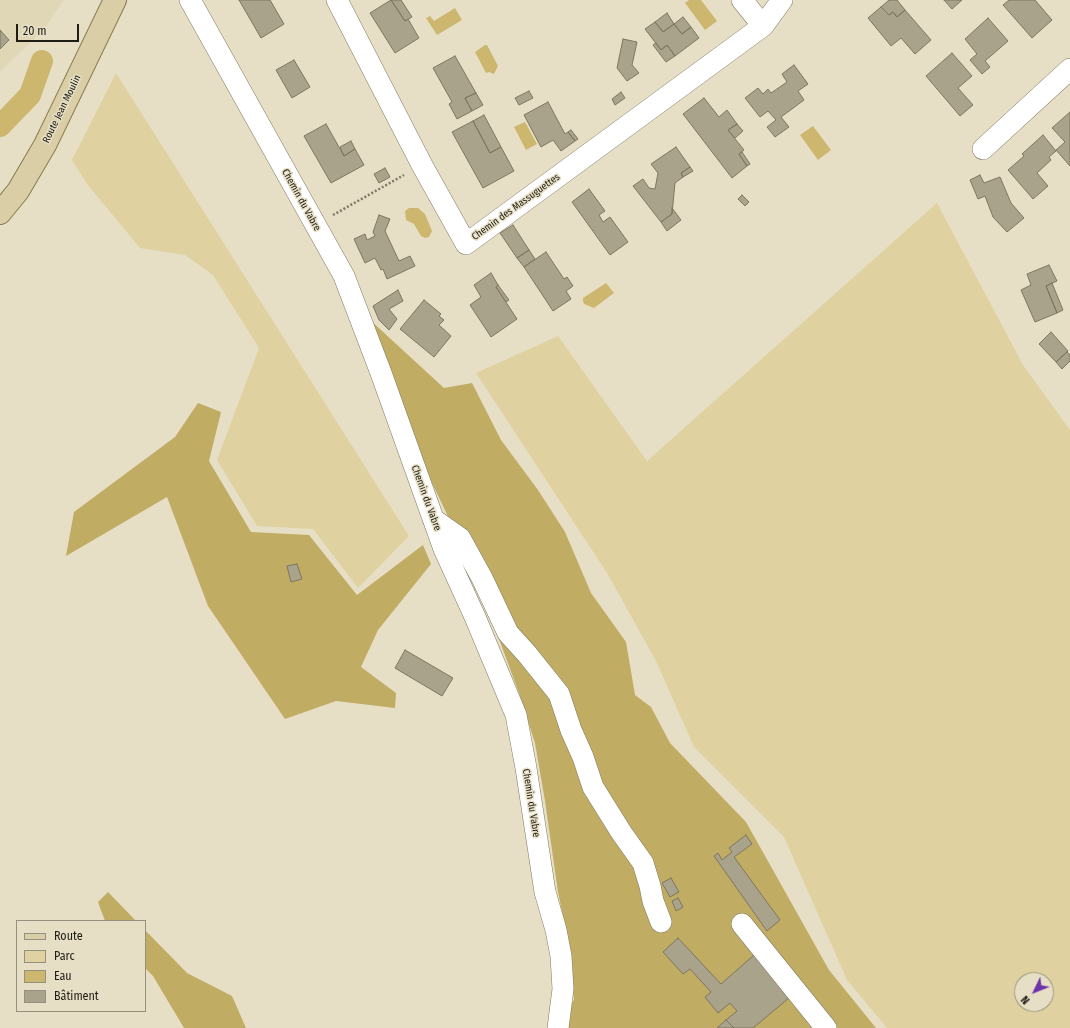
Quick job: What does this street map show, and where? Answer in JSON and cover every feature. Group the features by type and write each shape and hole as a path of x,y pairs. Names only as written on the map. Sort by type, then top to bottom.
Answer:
{"main road":[{"name":"Route Jean Moulin","path":"0,213 18,191 45,145 115,0"}],"street":[{"name":"Chemin du Vabre","path":"190,0 344,276 381,373 444,549 475,617 516,716 526,768 545,892 556,930 561,956 563,989 558,1028"},
{"name":"Chemin des Massuguettes","path":"337,0 422,165 466,244 763,26 782,0"},
{"path":"742,0 763,26"},
{"path":"982,149 1070,69"},
{"path":"433,519 460,538 482,578 508,633 559,694 593,787 621,832 643,862 653,901 661,922"},
{"path":"742,924 826,1028"}],"path":[{"path":"315,225 422,165"}],"shaded area":[{"path":"0,0 63,0 46,27 0,72"},
{"path":"369,319 444,388 472,383 501,440 538,490 565,532 591,593 626,642 635,695 651,707 670,743 746,822 829,970 876,1028 555,1028 574,1000 569,945 558,892 535,743 519,693 473,569 424,466"},
{"path":"198,403 221,412 209,461 251,532 309,535 357,595 423,545 431,564 378,630 361,667 396,693 395,708 336,701 285,719 208,606 167,497 66,556 74,512 175,437"},
{"path":"108,892 135,920 105,920 98,902"},
{"path":"146,931 187,973 232,996 246,1028 184,1028 153,976 146,969"}],"green space":[{"path":"116,73 409,536 358,588 313,529 257,526 217,460 259,348 213,275 185,255 140,248 87,184 72,160"},
{"path":"937,203 1023,365 1070,430 1070,1028 887,1028 847,980 784,837 694,747 656,661 607,573 476,373 558,336 647,461"}],"water":[{"path":"689,0 701,0 717,21 705,30 685,3"},
{"path":"455,8 462,20 437,35 426,18 430,16 434,21"},
{"path":"487,45 498,66 494,74 489,72 486,73 475,52"},
{"path":"525,122 537,144 526,150 514,127"},
{"path":"813,126 831,150 818,160 800,135"},
{"path":"409,208 418,208 425,214 432,231 429,237 425,238 421,236 414,224 406,220 405,211"},
{"path":"606,283 614,293 594,308 584,304 583,298"}],"building":[{"path":"239,0 270,0 284,24 261,38"},
{"path":"391,0 405,21 408,19 419,38 395,53 370,13"},
{"path":"391,0 401,0 412,17 405,21"},
{"path":"889,0 897,0 905,10 897,17 893,12 889,15 881,7"},
{"path":"944,0 962,0 952,9"},
{"path":"1009,0 1035,0 1052,20 1032,38 1003,5"},
{"path":"881,7 889,15 893,12 897,17 905,10 931,40 915,54 901,38 891,46 868,18"},
{"path":"667,13 674,24 663,32 655,22"},
{"path":"683,17 691,27 682,34 674,24"},
{"path":"988,18 1008,41 985,61 990,67 982,74 970,60 977,54 965,39"},
{"path":"655,22 663,32 674,24 682,34 691,27 699,38 675,56 667,45 661,50 645,29"},
{"path":"0,30 9,40 0,49"},
{"path":"623,39 637,42 632,65 639,73 627,81 617,68"},
{"path":"656,43 661,50 667,45 675,56 666,62 653,45"},
{"path":"952,53 972,76 958,88 973,105 960,116 926,76"},
{"path":"455,56 476,93 465,98 472,111 457,119 449,104 452,102 433,68"},
{"path":"294,60 310,87 292,98 276,70"},
{"path":"794,65 808,84 798,91 804,100 781,117 789,127 775,137 767,127 776,120 768,111 760,117 745,98 758,88 763,94 768,89 771,93 787,82 782,74"},
{"path":"529,91 533,98 519,105 515,98"},
{"path":"621,92 625,98 615,105 612,99"},
{"path":"476,93 483,105 472,111 465,98"},
{"path":"704,98 719,117 727,110 737,124 728,130 744,150 739,154 747,166 732,178 683,114"},
{"path":"548,102 565,134 568,132 575,141 561,151 553,140 541,147 524,115"},
{"path":"1070,112 1070,166 1056,150 1065,142 1052,128"},
{"path":"484,115 501,147 490,153 473,121"},
{"path":"473,121 490,153 501,147 514,171 483,188 452,132"},
{"path":"326,124 344,156 355,149 364,165 331,183 304,136"},
{"path":"737,124 743,131 735,138 728,130"},
{"path":"571,130 578,139 575,141 568,132"},
{"path":"1043,135 1056,151 1049,157 1051,160 1037,173 1048,186 1033,199 1008,170 1024,156 1022,154"},
{"path":"351,141 355,149 344,156 340,147"},
{"path":"676,147 690,167 681,173 683,177 675,183 672,214 661,222 633,186 643,179 649,188 655,189 658,173 651,164"},
{"path":"742,152 750,164 747,166 739,154"},
{"path":"690,167 693,171 683,177 681,173"},
{"path":"385,168 390,177 379,183 374,174"},
{"path":"980,175 984,183 1000,177 1011,203 1024,218 1007,232 993,217 985,196 978,199 970,180"},
{"path":"589,189 605,211 599,215 603,222 610,217 628,242 610,255 572,202"},
{"path":"742,195 749,202 745,206 738,199"},
{"path":"672,208 681,220 667,231 661,222 672,214"},
{"path":"379,215 390,219 385,231 399,261 410,256 415,266 387,279 383,269 381,270 375,258 365,263 354,239 365,234 367,240 375,236 373,232"},
{"path":"513,225 529,250 517,258 500,233"},
{"path":"529,250 535,259 524,267 517,258"},
{"path":"546,252 564,279 567,277 573,286 566,291 571,299 553,311 524,267"},
{"path":"1049,265 1057,281 1046,286 1057,313 1035,322 1021,290 1031,285 1027,274"},
{"path":"491,273 498,285 496,287 517,319 491,337 470,305 481,297 474,285"},
{"path":"1052,283 1063,310 1057,313 1046,286"},
{"path":"498,285 509,300 506,302 496,287"},
{"path":"398,290 403,301 389,309 397,319 389,330 379,320 373,306"},
{"path":"424,300 441,314 439,316 444,320 439,325 451,336 434,357 400,329"},
{"path":"1051,332 1068,351 1056,362 1039,344"},
{"path":"1067,352 1070,355 1070,361 1062,369 1056,362"},
{"path":"297,564 302,579 291,582 287,566"},
{"path":"405,650 453,678 442,696 395,668"},
{"path":"746,835 752,844 734,857 780,920 767,931 714,856 718,853 722,860 732,852 729,848"},
{"path":"671,878 679,892 670,897 662,883"},
{"path":"678,898 683,907 676,911 672,901"},
{"path":"678,938 721,984 754,955 789,998 753,1028 734,1028 726,1020 737,1011 730,1003 718,1013 705,997 711,992 690,969 683,974 663,952"},
{"path":"726,1020 734,1028 717,1028"}],"waterway":[{"path":"0,126 30,95 42,61"}]}
